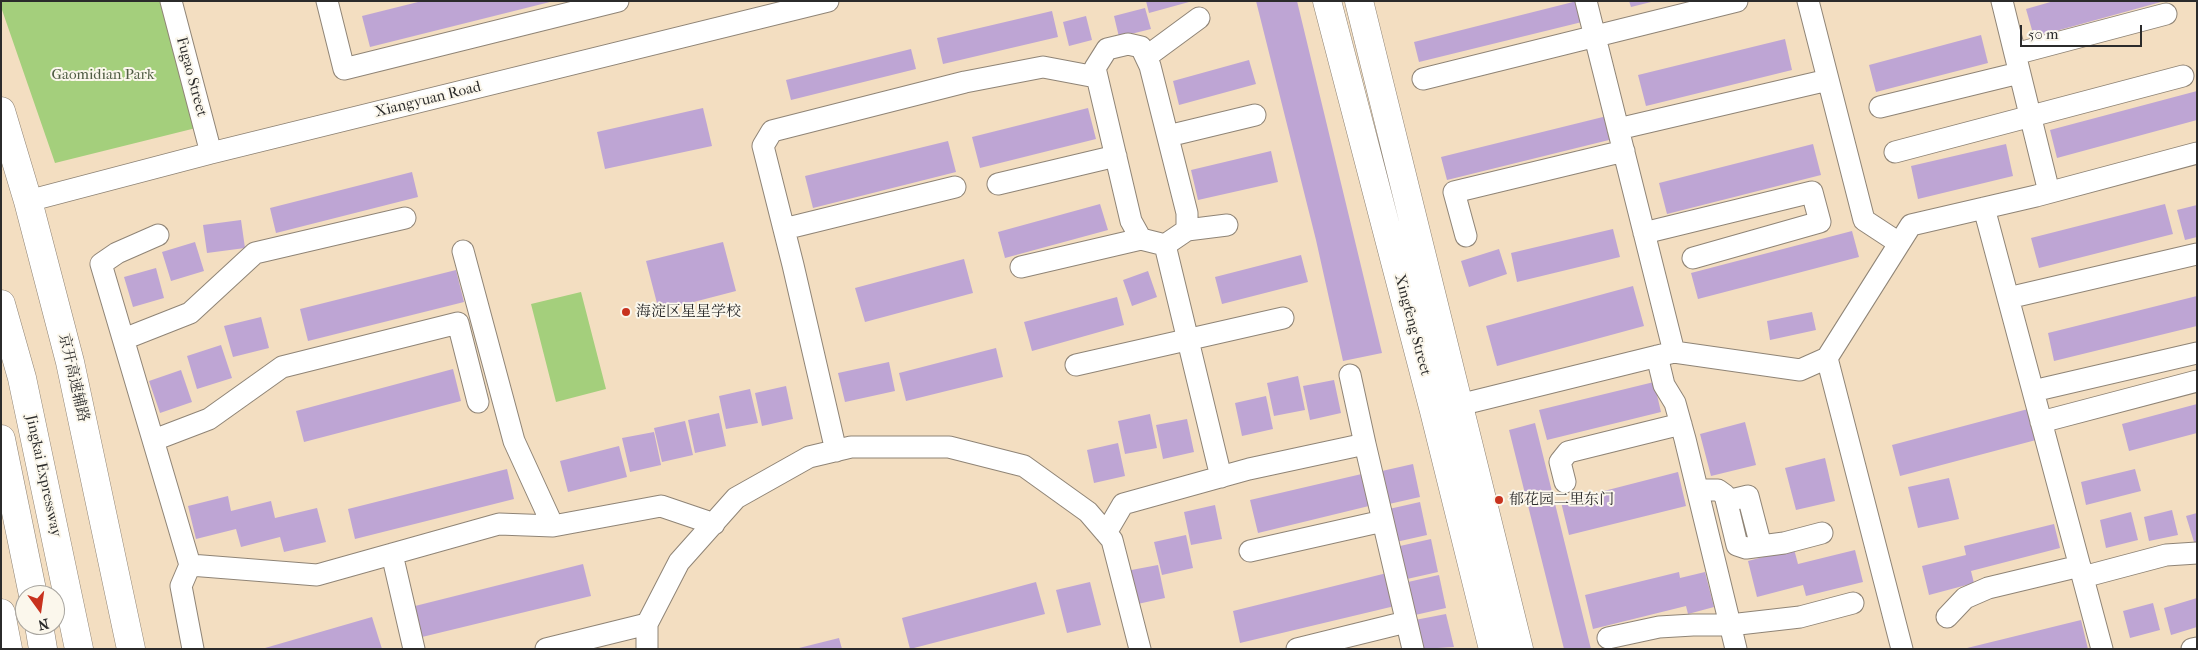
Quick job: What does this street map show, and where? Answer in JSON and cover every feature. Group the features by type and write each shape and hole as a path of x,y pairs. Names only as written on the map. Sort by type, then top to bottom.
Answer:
{"main road":[{"name":"Xingfeng Street","path":"1327,1 1519,649"},
{"name":"Xingfeng Street","path":"1359,1 1447,408 1493,649"},
{"name":"京开高速辅路","path":"1,111 28,201 70,362 131,649"},
{"name":"Jingkai Expressway","path":"1,304 22,378 79,649"},
{"path":"1,439 30,585"},
{"path":"1,613 8,649"},
{"path":"40,635 43,649"}],"street":[{"name":"Fugao Street","path":"171,1 211,153"},
{"path":"327,1 344,69 567,7 618,1"},
{"path":"1586,1 1644,233 1666,354 1664,385 1675,403 1681,424 1736,649"},
{"path":"1423,79 1595,38 1737,1"},
{"path":"1808,1 1864,220 1899,243"},
{"path":"2002,1 2050,192"},
{"name":"Xiangyuan Road","path":"28,201 211,153 819,2"},
{"path":"1880,107 2166,14"},
{"path":"1146,57 1200,18"},
{"path":"1140,239 1132,221 1095,68 1106,49 1128,44 1141,47 1150,66 1187,213 1187,230"},
{"path":"836,451 763,146 772,132 965,82 1043,67 1096,76"},
{"path":"1895,152 2031,118 2184,76"},
{"path":"1618,130 1828,80"},
{"path":"1168,136 1255,114"},
{"path":"1466,236 1454,192 1624,151"},
{"path":"1447,408 1666,354 1800,370 1827,358 1911,224 2050,192 2197,153"},
{"path":"998,184 1116,156"},
{"path":"784,229 954,187"},
{"path":"1644,233 1812,192 1820,222 1693,258"},
{"path":"1984,208 2102,649"},
{"path":"124,339 190,313 254,253 405,218"},
{"path":"1021,267 1140,239 1165,245 1187,230 1227,225"},
{"path":"158,235 117,253 101,264 190,565 182,586 193,649"},
{"path":"1165,245 1221,477"},
{"path":"463,251 514,441 553,526"},
{"path":"2008,298 2197,254"},
{"path":"1076,365 1188,338 1283,318"},
{"path":"154,440 209,419 282,367 458,323 478,402"},
{"path":"2033,391 2197,353"},
{"path":"1827,358 1902,649"},
{"path":"1350,375 1413,649"},
{"path":"2041,422 2197,381"},
{"path":"1564,482 1560,462 1568,452 1681,424"},
{"path":"1106,533 1123,504 1221,477 1365,444"},
{"path":"647,649 647,624 679,562 736,498 809,457 851,447 950,447 1024,466 1088,512 1112,540 1140,649"},
{"path":"1698,490 1718,490 1726,495 1737,545 1746,548 1784,543 1822,533"},
{"path":"190,565 317,575 499,524 553,526 661,506 714,524"},
{"path":"1250,551 1383,521"},
{"path":"1947,617 1965,598 1988,588 2166,555 2197,553"},
{"path":"392,554 414,649"},
{"path":"1608,638 1659,627 1730,625 1800,617 1853,603"},
{"path":"1297,649 1406,622"},
{"path":"546,649 647,624"},
{"path":"2192,649 2197,648"}],"green space":[{"name":"Gaomidian Park","path":"1,1 171,1 204,126 55,163 1,7"},
{"path":"581,292 606,389 556,402 531,304"}],"building":[{"path":"422,1 550,2 370,47 362,16"},
{"path":"1146,1 1189,1 1189,2 1149,13"},
{"path":"1256,1 1297,1 1382,353 1343,361 1316,240"},
{"path":"1577,1 1582,22 1419,62 1414,42"},
{"path":"1629,1 1651,1 1651,2 1631,7"},
{"path":"2054,1 2161,2 2034,37 2026,9"},
{"path":"1145,8 1151,29 1119,37 1114,16"},
{"path":"1052,11 1058,37 943,64 937,38"},
{"path":"1086,16 1092,40 1069,46 1063,22"},
{"path":"1981,35 1988,63 1876,92 1869,65"},
{"path":"1785,39 1792,70 1646,106 1638,75"},
{"path":"911,49 916,69 791,100 786,80"},
{"path":"1249,60 1256,84 1179,105 1173,81"},
{"path":"2197,91 2197,120 2057,158 2050,130"},
{"path":"703,108 712,146 605,169 597,132"},
{"path":"1088,108 1096,139 980,168 972,137"},
{"path":"1607,116 1613,139 1447,180 1441,157"},
{"path":"948,141 956,172 813,208 805,176"},
{"path":"1813,144 1821,175 1667,214 1659,183"},
{"path":"2006,144 2013,176 1918,199 1911,166"},
{"path":"1271,151 1278,182 1198,200 1191,170"},
{"path":"412,172 418,197 276,233 270,208"},
{"path":"1100,204 1108,230 1005,258 998,232"},
{"path":"2165,204 2173,234 2039,268 2031,238"},
{"path":"2197,205 2197,237 2185,240 2177,210"},
{"path":"241,220 245,248 207,253 203,225"},
{"path":"1613,229 1620,257 1517,282 1511,253"},
{"path":"1852,231 1859,257 1698,299 1691,273"},
{"path":"195,242 204,271 171,281 162,252"},
{"path":"723,242 736,291 659,311 646,261"},
{"path":"1499,249 1507,274 1469,287 1461,261"},
{"path":"1301,255 1308,282 1222,304 1215,277"},
{"path":"964,259 973,293 865,322 855,288"},
{"path":"156,268 164,298 133,307 124,277"},
{"path":"456,270 464,302 308,341 300,309"},
{"path":"1148,271 1157,297 1132,306 1123,280"},
{"path":"1633,286 1644,326 1497,366 1486,326"},
{"path":"2197,296 2197,326 2054,361 2048,333"},
{"path":"1117,297 1124,325 1032,351 1024,322"},
{"path":"1812,312 1816,330 1770,340 1767,321"},
{"path":"261,317 269,348 233,357 224,326"},
{"path":"221,345 232,378 197,389 187,356"},
{"path":"996,348 1003,377 906,401 899,373"},
{"path":"889,362 895,391 845,402 838,373"},
{"path":"453,369 461,401 304,442 296,411"},
{"path":"181,370 192,402 160,413 149,381"},
{"path":"1298,376 1305,410 1274,416 1267,383"},
{"path":"1334,380 1341,413 1310,420 1303,386"},
{"path":"1654,382 1661,412 1547,440 1539,410"},
{"path":"786,386 793,419 762,426 755,393"},
{"path":"750,389 758,423 726,429 719,396"},
{"path":"1266,396 1273,429 1242,436 1235,403"},
{"path":"2197,404 2197,433 2129,451 2122,424"},
{"path":"2028,409 2036,440 1900,476 1892,445"},
{"path":"719,413 726,446 695,453 688,420"},
{"path":"1150,414 1157,448 1125,454 1118,421"},
{"path":"1187,419 1194,452 1163,459 1156,425"},
{"path":"685,421 693,455 662,462 654,428"},
{"path":"1745,422 1756,465 1711,476 1700,434"},
{"path":"1535,423 1591,649 1564,649 1509,430"},
{"path":"654,432 661,465 630,472 622,438"},
{"path":"1118,443 1125,476 1094,483 1087,450"},
{"path":"619,446 627,477 568,492 560,461"},
{"path":"1825,458 1835,501 1796,510 1785,468"},
{"path":"1413,464 1420,497 1389,504 1382,471"},
{"path":"507,469 514,499 355,539 348,509"},
{"path":"2135,469 2141,491 2086,505 2081,482"},
{"path":"1678,472 1686,506 1569,535 1561,502"},
{"path":"1366,473 1373,505 1258,533 1250,500"},
{"path":"1949,478 1959,519 1918,528 1908,487"},
{"path":"228,496 231,511 271,501 275,518 317,508 326,542 284,552 280,537 241,547 236,529 196,539 188,506"},
{"path":"1420,502 1427,535 1396,542 1389,509"},
{"path":"1215,505 1222,539 1191,545 1184,512"},
{"path":"2172,510 2178,535 2149,541 2144,517"},
{"path":"2131,512 2138,540 2106,548 2100,520"},
{"path":"2197,513 2197,542 2194,542 2186,516"},
{"path":"2054,524 2060,548 1971,571 1974,583 1929,595 1922,566 1966,555 1964,546"},
{"path":"1186,535 1193,568 1162,575 1154,542"},
{"path":"1431,539 1438,572 1407,579 1400,546"},
{"path":"1794,549 1798,564 1855,550 1863,582 1806,596 1803,585 1757,597 1748,561"},
{"path":"583,564 591,596 422,637 415,606"},
{"path":"1158,565 1165,598 1133,605 1126,571"},
{"path":"1391,572 1399,605 1240,643 1233,611"},
{"path":"1679,572 1680,578 1705,572 1714,607 1688,614 1686,606 1593,629 1585,595"},
{"path":"1439,575 1446,608 1415,615 1408,582"},
{"path":"1036,582 1045,614 910,649 902,618"},
{"path":"1090,582 1101,625 1067,633 1056,590"},
{"path":"2197,598 2197,627 2171,635 2164,608"},
{"path":"2153,603 2160,630 2130,638 2123,611"},
{"path":"1446,614 1454,647 1421,649 1415,620"},
{"path":"372,617 382,649 265,649 265,648"},
{"path":"2081,620 2088,649 1967,649 1967,648"},
{"path":"839,638 842,649 799,649 799,648"}],"place":[{"name":"海淀区星星学校","path":"626,312"},
{"name":"郁花园二里东门","path":"1499,500"}]}
